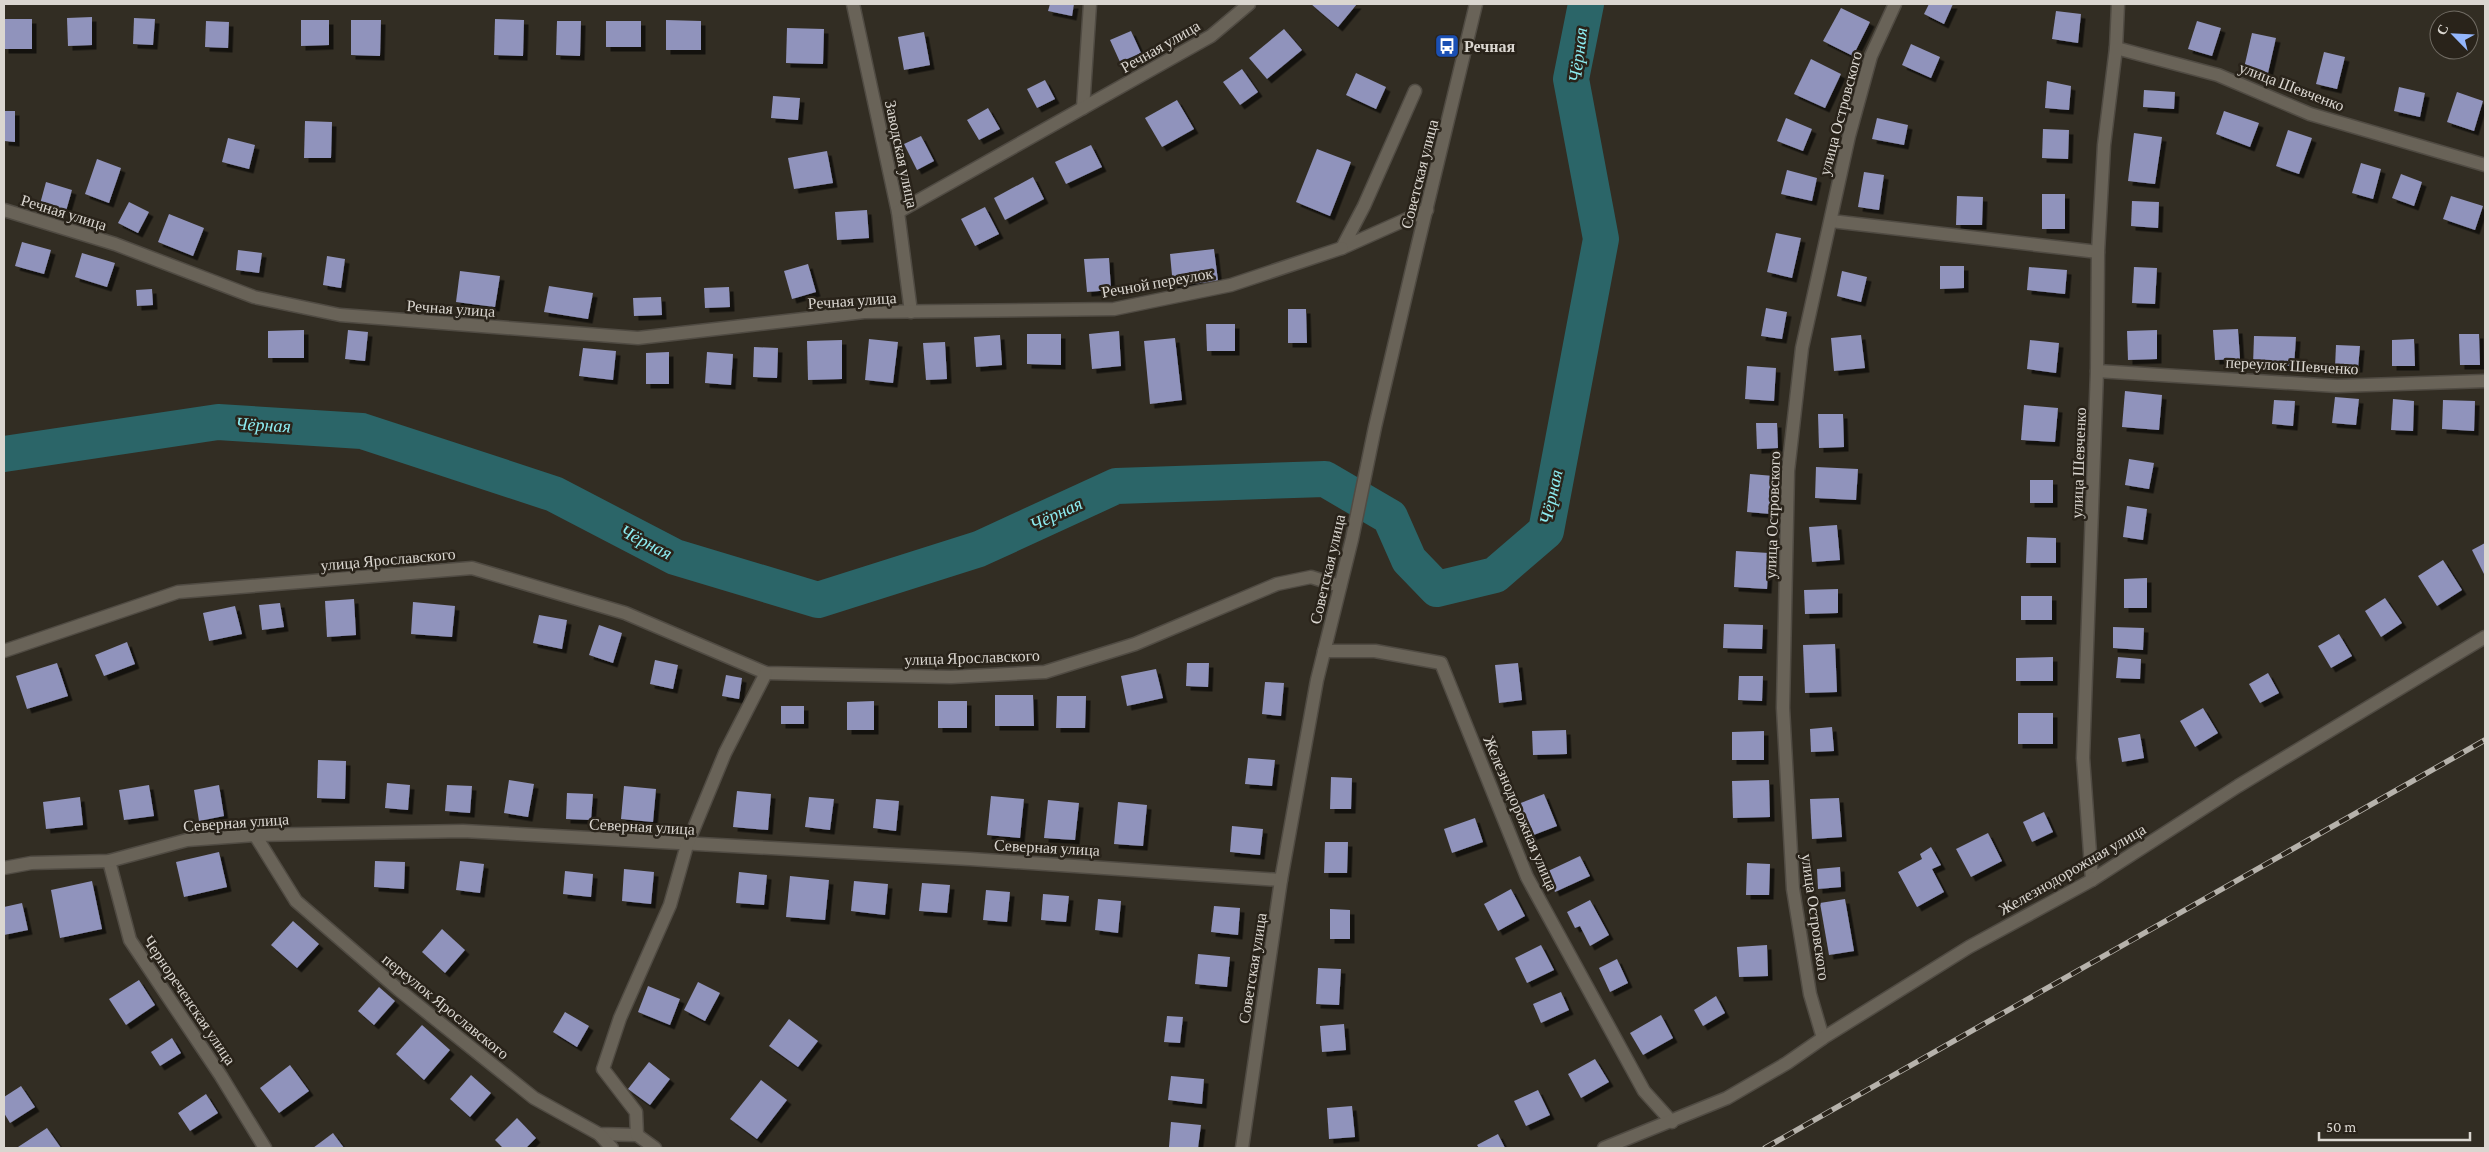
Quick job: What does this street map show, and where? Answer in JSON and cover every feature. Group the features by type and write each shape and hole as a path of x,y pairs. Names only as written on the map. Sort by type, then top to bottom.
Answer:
{"street":[{"name":"Заводская улица","path":"853,4 898,212 912,312"},
{"path":"1082,108 1090,4"},
{"name":"Речная улица","path":"898,212 1211,36 1249,4"},
{"name":"Советская улица","path":"1242,1148 1281,880 1324,651 1352,538 1375,427 1476,4"},
{"name":"улица Островского","path":"1822,1038 1810,994 1792,889 1783,708 1788,471 1802,348 1848,136 1871,56 1895,4"},
{"name":"улица Шевченко","path":"2092,880 2083,758 2097,371 2098,252 2104,145 2116,48 2118,4"},
{"name":"улица Шевченко","path":"2116,48 2218,75 2310,114 2485,165"},
{"path":"1342,248 1364,206 1415,92"},
{"name":"Речная улица","path":"4,210 115,244 254,297 340,315 638,338 864,312 912,312"},
{"name":"Речной переулок","path":"912,312 1114,309 1231,285 1342,248 1427,210"},
{"path":"1831,221 2098,252"},
{"name":"переулок Шевченко","path":"2097,371 2337,386 2485,380"},
{"name":"улица Ярославского","path":"4,651 178,592 472,568 625,613 766,673 952,677 1045,672 1135,644 1276,584 1311,578 1340,586"},
{"name":"Железнодорожная улица","path":"1604,1148 1672,1122 1727,1098 1969,946 2092,880 2238,786 2485,636"},
{"name":"Железнодорожная улица","path":"1324,651 1375,651 1441,663 1527,877 1644,1091 1672,1122"},
{"path":"654,1148 637,1135 636,1112 602,1069 620,1018 670,905 687,845 725,754 766,673"},
{"name":"Северная улица","path":"4,868 31,863 109,861 187,840 255,835 463,831 1258,876 1281,880"},
{"name":"переулок Ярославского","path":"255,835 296,901 399,990 534,1098 600,1134 637,1135"},
{"name":"Чернореченская улица","path":"109,861 130,940 221,1076 265,1148"},
{"path":"600,1134 612,1148"}],"building":[{"path":"1050,4 1074,4 1072,16 1048,11"},
{"path":"1311,4 1357,4 1338,27"},
{"path":"1929,4 1953,4 1944,24 1924,14"},
{"path":"1841,8 1870,22 1853,56 1823,41"},
{"path":"2056,11 2081,14 2078,43 2052,39"},
{"path":"92,17 92,45 68,46 67,18"},
{"path":"134,18 155,19 153,45 133,44"},
{"path":"4,19 32,19 32,49 4,49"},
{"path":"495,19 524,20 523,56 494,55"},
{"path":"301,20 329,20 329,45 301,46"},
{"path":"351,20 381,20 380,56 351,55"},
{"path":"666,20 701,21 701,50 666,50"},
{"path":"206,21 229,22 228,48 205,47"},
{"path":"557,21 581,21 580,56 556,55"},
{"path":"606,21 641,21 641,47 606,47"},
{"path":"2197,21 2221,28 2212,56 2188,49"},
{"path":"787,28 824,29 823,64 786,63"},
{"path":"1284,29 1302,50 1267,79 1249,58"},
{"path":"1131,31 1141,53 1120,62 1110,40"},
{"path":"924,32 930,65 904,70 898,37"},
{"path":"2252,33 2276,38 2268,73 2244,68"},
{"path":"1911,44 1940,57 1931,78 1902,65"},
{"path":"2324,52 2345,57 2337,89 2316,84"},
{"path":"1811,59 1841,74 1825,108 1794,94"},
{"path":"1242,69 1258,92 1240,105 1223,82"},
{"path":"1356,73 1386,87 1376,109 1346,95"},
{"path":"1045,80 1055,99 1037,108 1027,89"},
{"path":"2047,81 2071,86 2069,110 2045,108"},
{"path":"2399,87 2425,93 2420,117 2394,111"},
{"path":"2144,90 2175,92 2174,109 2143,107"},
{"path":"2457,92 2483,101 2474,131 2447,122"},
{"path":"773,96 800,98 798,120 771,118"},
{"path":"1177,100 1194,129 1162,147 1145,118"},
{"path":"988,108 1000,129 979,140 967,120"},
{"path":"4,111 15,111 15,142 4,141"},
{"path":"2224,111 2259,123 2250,147 2216,134"},
{"path":"1786,118 1812,129 1803,151 1777,141"},
{"path":"1877,118 1908,125 1904,145 1872,139"},
{"path":"305,121 332,122 331,158 304,158"},
{"path":"2043,129 2069,130 2068,159 2042,158"},
{"path":"2288,130 2312,138 2299,174 2276,166"},
{"path":"2134,133 2162,137 2155,184 2128,181"},
{"path":"921,136 934,161 917,170 904,144"},
{"path":"228,138 255,145 249,169 222,162"},
{"path":"1091,145 1102,167 1066,184 1055,162"},
{"path":"1317,149 1351,162 1330,216 1296,202"},
{"path":"827,151 833,183 794,189 788,158"},
{"path":"97,159 121,168 109,203 85,194"},
{"path":"2361,163 2381,169 2373,199 2352,193"},
{"path":"1787,170 1817,178 1812,201 1781,194"},
{"path":"1864,172 1884,175 1879,210 1858,207"},
{"path":"2401,174 2422,182 2414,206 2392,198"},
{"path":"1033,177 1044,199 1005,220 994,198"},
{"path":"46,182 72,190 66,211 40,204"},
{"path":"2042,194 2065,194 2065,229 2042,229"},
{"path":"1957,196 1983,197 1982,225 1956,225"},
{"path":"2451,196 2483,206 2475,230 2443,219"},
{"path":"2132,201 2159,202 2158,228 2131,226"},
{"path":"129,202 149,212 138,233 118,223"},
{"path":"985,207 999,234 975,246 961,219"},
{"path":"867,210 869,238 837,240 835,212"},
{"path":"169,214 204,228 193,256 158,242"},
{"path":"1776,233 1801,238 1792,278 1767,272"},
{"path":"22,242 51,250 44,274 15,266"},
{"path":"1214,249 1218,281 1173,286 1170,254"},
{"path":"238,250 262,253 259,273 236,270"},
{"path":"82,253 115,263 107,287 75,277"},
{"path":"327,256 345,259 341,288 323,285"},
{"path":"1109,258 1111,290 1087,292 1084,259"},
{"path":"808,264 816,292 792,299 784,271"},
{"path":"1940,266 1964,266 1964,288 1940,289"},
{"path":"2029,267 2067,270 2065,294 2027,290"},
{"path":"2134,267 2157,268 2155,304 2132,303"},
{"path":"460,271 500,276 495,307 456,302"},
{"path":"1842,271 1867,277 1861,302 1837,296"},
{"path":"549,286 593,293 588,319 544,312"},
{"path":"729,287 730,307 705,308 704,288"},
{"path":"152,289 153,305 137,306 136,290"},
{"path":"661,297 662,315 634,316 633,298"},
{"path":"1766,308 1787,312 1782,339 1761,336"},
{"path":"1288,309 1306,309 1307,343 1288,343"},
{"path":"1206,324 1235,324 1235,351 1207,351"},
{"path":"2238,329 2240,359 2215,360 2213,330"},
{"path":"304,330 304,358 268,358 268,331"},
{"path":"348,330 368,332 365,361 345,359"},
{"path":"2157,330 2157,359 2128,360 2127,331"},
{"path":"1119,331 1121,366 1092,369 1089,334"},
{"path":"1027,334 1061,334 1061,365 1027,364"},
{"path":"2459,334 2479,334 2480,365 2460,365"},
{"path":"1000,335 1002,365 976,367 974,337"},
{"path":"1861,335 1865,368 1834,371 1831,338"},
{"path":"2254,336 2296,337 2294,366 2253,365"},
{"path":"1175,338 1182,400 1150,404 1144,341"},
{"path":"869,339 898,342 893,383 865,380"},
{"path":"2414,339 2415,366 2392,366 2392,340"},
{"path":"842,340 842,379 808,380 807,341"},
{"path":"2030,340 2059,343 2056,373 2027,369"},
{"path":"945,342 947,379 926,380 923,343"},
{"path":"2336,345 2360,346 2358,368 2335,367"},
{"path":"754,347 778,348 777,378 753,377"},
{"path":"583,348 616,351 613,380 579,376"},
{"path":"669,352 669,384 646,384 646,353"},
{"path":"707,352 733,354 731,385 705,383"},
{"path":"1747,366 1776,368 1774,401 1745,399"},
{"path":"2125,391 2162,395 2159,430 2122,427"},
{"path":"2335,397 2359,399 2356,425 2332,423"},
{"path":"2393,399 2414,401 2413,431 2391,430"},
{"path":"2274,400 2295,401 2293,426 2272,424"},
{"path":"2443,400 2475,401 2474,431 2442,429"},
{"path":"2024,405 2058,408 2055,442 2021,440"},
{"path":"1818,414 1843,414 1844,447 1819,448"},
{"path":"1756,423 1777,423 1778,448 1757,449"},
{"path":"2129,459 2154,463 2149,489 2125,485"},
{"path":"1816,467 1858,469 1856,500 1815,498"},
{"path":"1750,474 1774,476 1771,514 1747,512"},
{"path":"2030,480 2053,480 2053,503 2030,503"},
{"path":"2127,506 2147,509 2143,540 2123,537"},
{"path":"1837,525 1840,560 1812,562 1809,527"},
{"path":"2027,537 2056,538 2056,563 2026,563"},
{"path":"2485,543 2485,576 2472,550"},
{"path":"1736,551 1769,553 1767,589 1734,587"},
{"path":"2443,560 2462,590 2437,606 2418,576"},
{"path":"2147,578 2147,608 2124,608 2124,579"},
{"path":"1838,589 1838,613 1805,614 1804,590"},
{"path":"2021,596 2052,596 2052,620 2021,620"},
{"path":"2385,598 2402,623 2381,637 2365,611"},
{"path":"354,599 356,635 327,637 325,601"},
{"path":"413,602 455,606 452,637 411,634"},
{"path":"280,603 284,627 262,630 259,605"},
{"path":"235,606 242,634 209,641 203,613"},
{"path":"539,615 567,620 562,649 533,643"},
{"path":"1724,624 1763,625 1762,649 1723,648"},
{"path":"599,625 622,633 613,663 589,655"},
{"path":"2113,627 2144,628 2143,650 2113,648"},
{"path":"2339,634 2352,656 2331,668 2318,646"},
{"path":"127,642 135,664 104,676 95,655"},
{"path":"1835,644 1837,692 1805,693 1803,645"},
{"path":"2053,657 2053,681 2016,681 2016,658"},
{"path":"2118,657 2141,659 2140,679 2116,678"},
{"path":"655,660 678,665 673,689 650,684"},
{"path":"57,663 68,696 27,709 16,676"},
{"path":"1187,663 1209,663 1208,687 1186,686"},
{"path":"1518,663 1522,700 1499,703 1495,665"},
{"path":"1156,669 1163,698 1127,706 1121,676"},
{"path":"2268,673 2279,693 2260,703 2249,684"},
{"path":"726,675 742,678 739,699 722,696"},
{"path":"1739,676 1763,676 1762,701 1738,700"},
{"path":"1265,682 1284,683 1281,716 1262,714"},
{"path":"995,695 1033,695 1034,726 995,726"},
{"path":"1057,696 1086,696 1085,728 1056,728"},
{"path":"874,701 874,730 847,730 847,702"},
{"path":"938,701 967,701 967,728 938,728"},
{"path":"781,706 804,706 804,724 781,724"},
{"path":"2203,708 2218,733 2195,747 2180,721"},
{"path":"2018,713 2053,713 2053,744 2018,744"},
{"path":"1832,727 1834,751 1811,752 1810,729"},
{"path":"1566,730 1567,754 1533,755 1532,731"},
{"path":"1764,731 1764,760 1732,760 1732,732"},
{"path":"2140,734 2144,758 2122,762 2118,738"},
{"path":"1248,758 1275,760 1272,786 1245,784"},
{"path":"318,760 346,761 345,799 317,798"},
{"path":"1331,777 1352,778 1351,809 1330,809"},
{"path":"509,780 534,784 528,817 504,813"},
{"path":"1769,780 1770,817 1733,818 1732,781"},
{"path":"387,783 410,785 408,810 385,808"},
{"path":"149,785 154,816 124,820 119,790"},
{"path":"219,785 224,816 199,821 194,790"},
{"path":"447,785 472,786 470,813 445,811"},
{"path":"624,786 656,789 653,822 621,819"},
{"path":"737,791 771,794 768,830 733,827"},
{"path":"567,793 593,794 591,820 566,819"},
{"path":"1544,794 1557,826 1531,836 1518,804"},
{"path":"991,796 1024,799 1020,838 987,835"},
{"path":"80,797 83,825 46,829 43,802"},
{"path":"809,797 834,799 830,830 805,827"},
{"path":"1839,798 1842,837 1812,839 1810,799"},
{"path":"876,799 899,801 896,831 873,828"},
{"path":"1048,800 1079,803 1075,840 1044,838"},
{"path":"1118,802 1147,805 1143,846 1114,844"},
{"path":"2044,812 2053,832 2032,842 2023,822"},
{"path":"1475,818 1483,842 1452,853 1444,829"},
{"path":"1232,826 1263,829 1260,855 1230,852"},
{"path":"1988,833 2002,861 1971,877 1956,849"},
{"path":"1325,842 1348,842 1347,873 1324,873"},
{"path":"1931,847 1941,865 1932,869 1944,892 1917,907 1898,872 1922,859 1920,854"},
{"path":"219,852 227,887 184,897 176,862"},
{"path":"1580,856 1590,876 1555,892 1546,872"},
{"path":"375,861 405,862 404,889 374,887"},
{"path":"460,861 484,864 480,893 456,890"},
{"path":"1747,863 1770,864 1769,895 1746,895"},
{"path":"1840,867 1841,887 1818,889 1817,869"},
{"path":"624,869 654,872 651,904 622,901"},
{"path":"565,871 593,874 591,897 563,894"},
{"path":"739,872 767,875 764,905 736,903"},
{"path":"790,876 829,880 825,920 786,917"},
{"path":"92,881 102,929 60,938 51,890"},
{"path":"854,881 888,884 885,915 851,911"},
{"path":"922,883 950,885 947,913 919,911"},
{"path":"1511,889 1525,916 1498,931 1484,904"},
{"path":"986,890 1010,892 1007,922 983,920"},
{"path":"1043,894 1069,896 1066,922 1041,920"},
{"path":"1098,899 1121,901 1118,933 1095,930"},
{"path":"1845,899 1854,951 1829,955 1820,903"},
{"path":"1590,900 1609,935 1590,946 1580,926 1575,928 1567,912"},
{"path":"22,903 28,930 4,935 4,907"},
{"path":"1214,906 1240,908 1238,935 1211,932"},
{"path":"1330,909 1350,910 1350,939 1330,939"},
{"path":"293,921 319,944 297,968 271,945"},
{"path":"442,929 465,950 445,973 422,952"},
{"path":"1541,945 1554,970 1527,983 1515,958"},
{"path":"1767,945 1768,976 1739,977 1737,947"},
{"path":"1198,954 1230,957 1227,987 1195,984"},
{"path":"1617,959 1628,983 1610,992 1599,968"},
{"path":"1318,968 1341,969 1339,1005 1316,1004"},
{"path":"139,980 155,1005 126,1025 109,999"},
{"path":"698,982 720,993 705,1021 684,1010"},
{"path":"648,986 680,999 670,1025 638,1012"},
{"path":"379,987 395,1001 374,1025 358,1011"},
{"path":"1561,992 1569,1010 1541,1023 1533,1004"},
{"path":"1716,996 1725,1013 1703,1026 1694,1010"},
{"path":"565,1012 589,1026 577,1047 553,1032"},
{"path":"1661,1015 1673,1038 1643,1055 1630,1033"},
{"path":"1167,1016 1183,1017 1180,1043 1164,1042"},
{"path":"789,1019 818,1041 798,1067 769,1046"},
{"path":"1344,1024 1346,1050 1322,1052 1320,1026"},
{"path":"422,1025 450,1050 424,1080 396,1054"},
{"path":"172,1038 181,1053 160,1066 151,1052"},
{"path":"1595,1059 1609,1082 1581,1098 1568,1074"},
{"path":"649,1062 670,1079 650,1105 628,1089"},
{"path":"290,1065 309,1091 279,1113 260,1088"},
{"path":"471,1075 491,1093 470,1117 450,1099"},
{"path":"1171,1076 1204,1079 1202,1104 1168,1100"},
{"path":"761,1080 787,1100 757,1139 730,1119"},
{"path":"21,1086 35,1107 10,1123 4,1113 4,1097"},
{"path":"1538,1090 1550,1115 1526,1126 1514,1101"},
{"path":"206,1094 218,1113 190,1131 178,1113"},
{"path":"1352,1106 1355,1137 1329,1139 1327,1108"},
{"path":"517,1118 536,1138 526,1148 503,1148 495,1140"},
{"path":"1171,1122 1201,1125 1198,1148 1169,1147"},
{"path":"47,1128 61,1148 18,1147"},
{"path":"333,1133 344,1148 313,1148"},
{"path":"1498,1134 1505,1148 1479,1148 1477,1145"}],"waterway":[{"name":"Чёрная","path":"4,454 218,422 362,431 554,494 675,557 818,600 979,549 1116,486 1325,479 1390,517 1409,560 1437,589 1495,575 1546,531 1601,239 1571,79 1586,4"}],"railway":[{"path":"1765,1148 2485,740"}],"place":[{"name":"Речная","path":"1447,46"}]}
